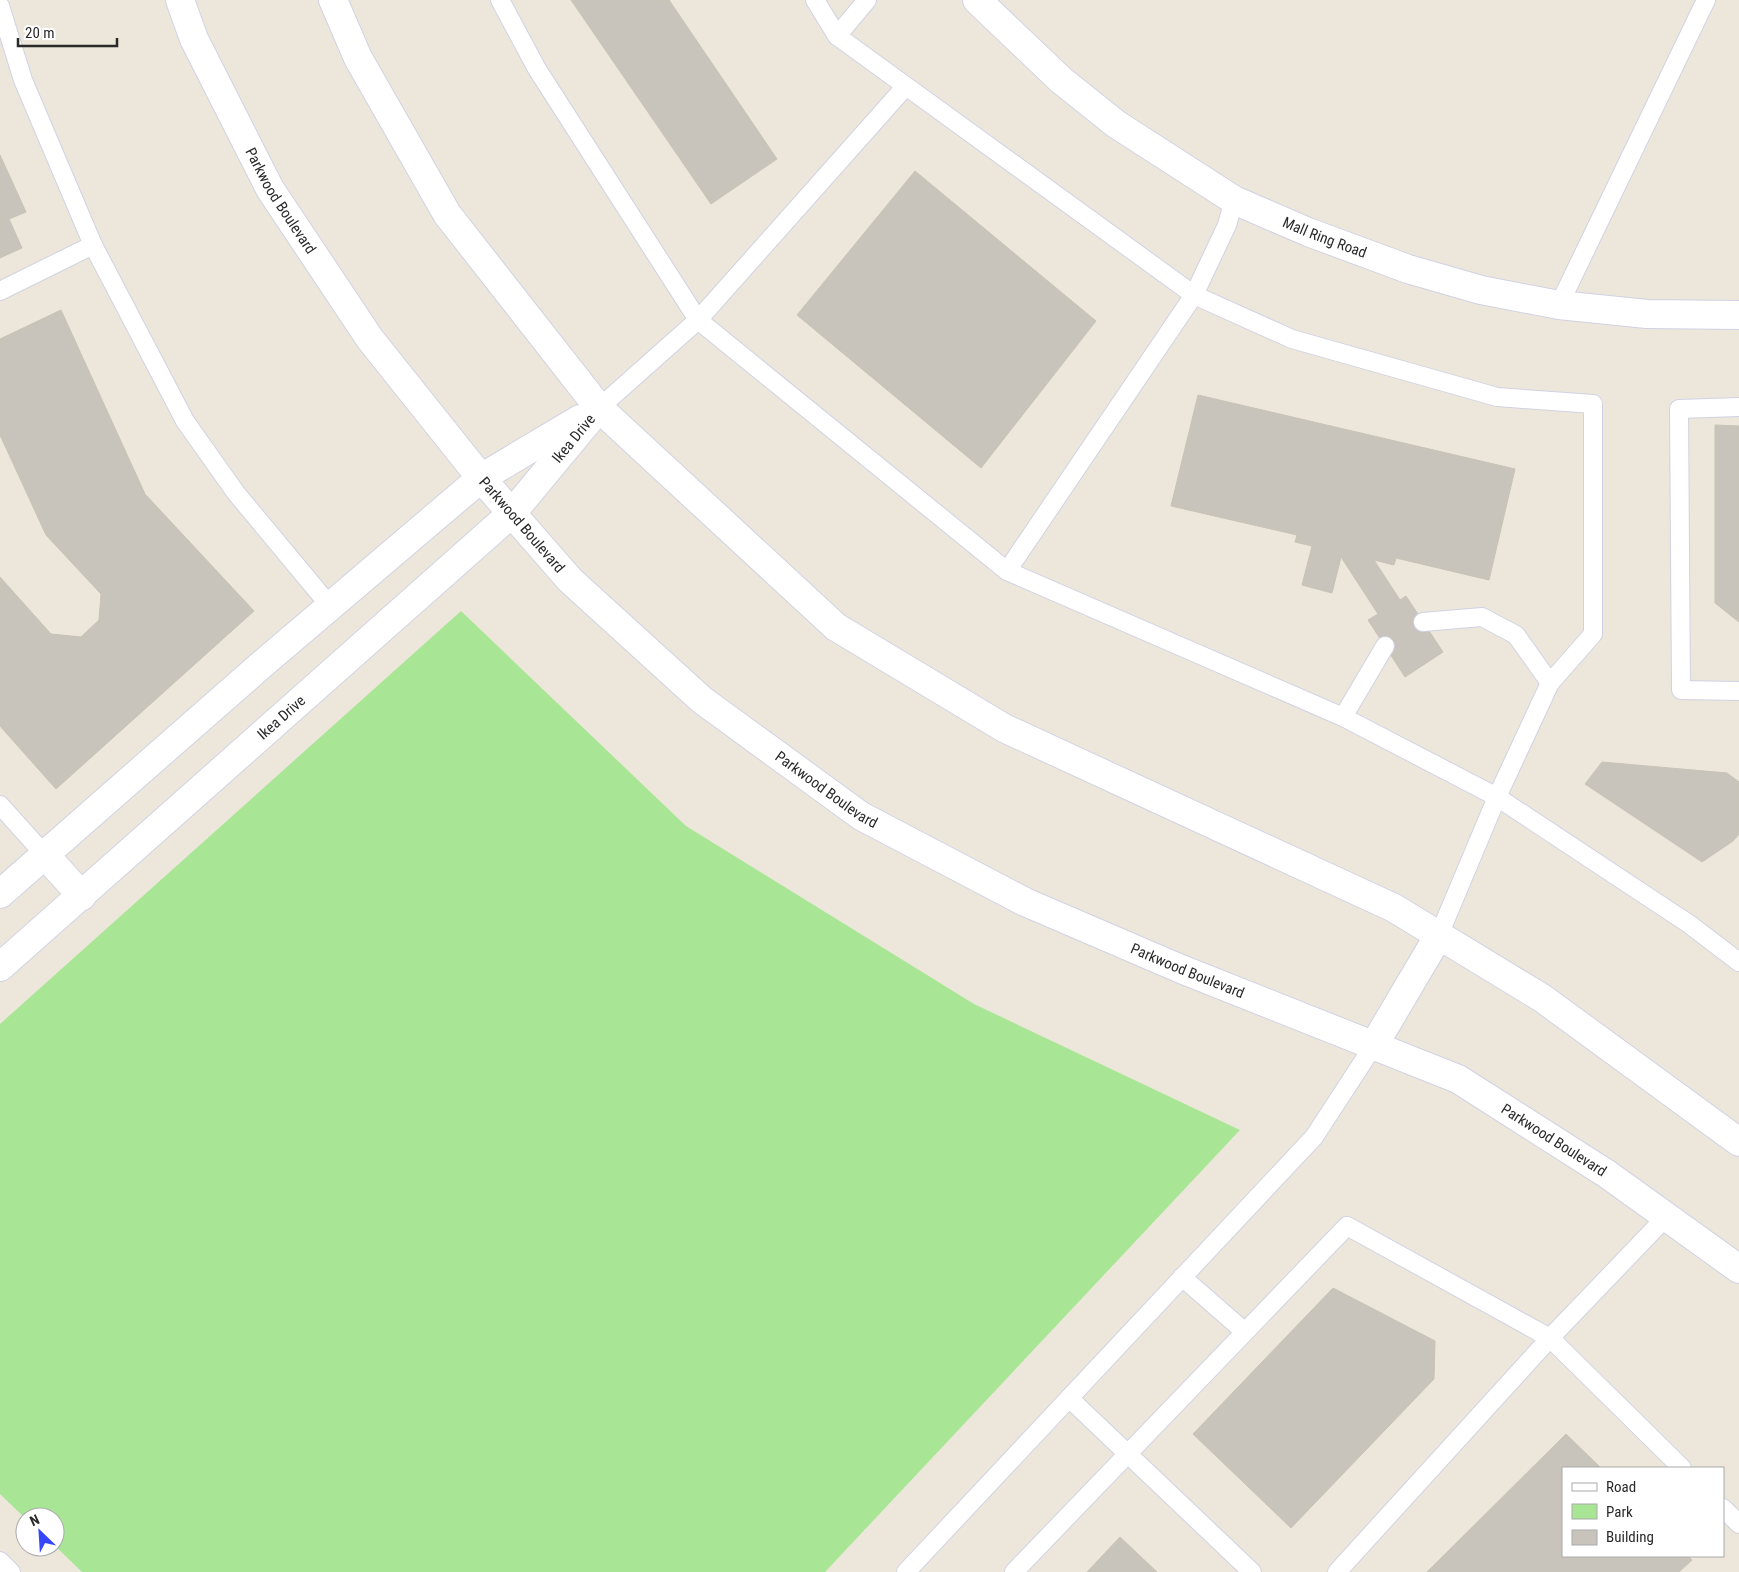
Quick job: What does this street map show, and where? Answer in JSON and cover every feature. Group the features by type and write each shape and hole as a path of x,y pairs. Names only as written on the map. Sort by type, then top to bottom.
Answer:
{"main road":[{"name":"Parkwood Boulevard","path":"180,0 194,39 270,189 370,339 481,478 570,580 702,700 861,816 1025,902 1181,969 1458,1079 1607,1174 1739,1269"},
{"path":"333,0 358,58 447,214 599,408 836,627 1004,728 1394,908 1542,998 1739,1142"},
{"name":"Mall Ring Road","path":"977,0 1061,80 1116,124 1234,200 1308,232 1408,269 1481,290 1559,305 1647,314 1739,315"},
{"name":"Ikea Drive","path":"0,894 330,606 481,478 599,408"},
{"name":"Ikea Drive","path":"0,967 512,513 599,408"},
{"path":"45,854 82,896"},
{"path":"1374,1046 1439,935"}],"lane":[{"path":"500,0 537,69 698,320 1007,571 1343,717 1497,797 1689,924 1739,962"},
{"path":"815,0 837,36 1194,295 1292,339 1497,397 1593,404 1593,634 1550,684 1497,797 1439,935"},
{"path":"837,36 867,0"},
{"path":"1559,305 1706,0"},
{"path":"0,6 23,80 93,245 185,421 236,493 330,606"},
{"path":"599,408 698,320 906,86"},
{"path":"1007,571 1194,295 1227,225 1234,200"},
{"path":"0,291 93,245"},
{"path":"1739,406 1679,409 1681,690 1739,691"},
{"path":"1423,622 1482,617 1516,635 1550,684"},
{"path":"1343,717 1385,646"},
{"path":"0,805 45,854"},
{"path":"906,1572 1314,1137 1374,1046"},
{"path":"1337,1572 1550,1338 1666,1217"},
{"path":"1014,1572 1347,1226 1550,1338 1681,1467"},
{"path":"1182,1277 1245,1332"},
{"path":"1069,1398 1252,1572"},
{"path":"1724,1509 1739,1524"},
{"path":"0,1562 11,1572"}],"green space":[{"path":"461,611 686,826 974,1004 1240,1130 825,1572 82,1572 65,1556 65,1507 15,1508 0,1494 0,1024"}],"building":[{"path":"571,0 669,0 777,159 711,204"},
{"path":"0,155 26,212 9,219 22,248 0,258"},
{"path":"915,171 1096,321 981,468 797,315"},
{"path":"61,310 145,494 254,611 56,789 0,726 0,577 51,634 81,637 99,620 101,594 46,535 0,435 0,339"},
{"path":"1198,395 1515,469 1489,580 1396,558 1394,565 1374,560 1400,600 1406,596 1443,652 1405,677 1368,620 1378,614 1341,557 1332,593 1302,585 1312,546 1295,542 1297,535 1171,506"},
{"path":"1715,425 1739,426 1739,622 1715,603"},
{"path":"1602,762 1727,773 1739,782 1739,834 1733,841 1702,862 1585,784"},
{"path":"1333,1288 1435,1341 1434,1379 1291,1528 1193,1434"},
{"path":"1566,1434 1600,1467 1562,1467 1562,1557 1689,1557 1692,1560 1679,1572 1427,1572"},
{"path":"1120,1537 1157,1572 1087,1572"}]}
